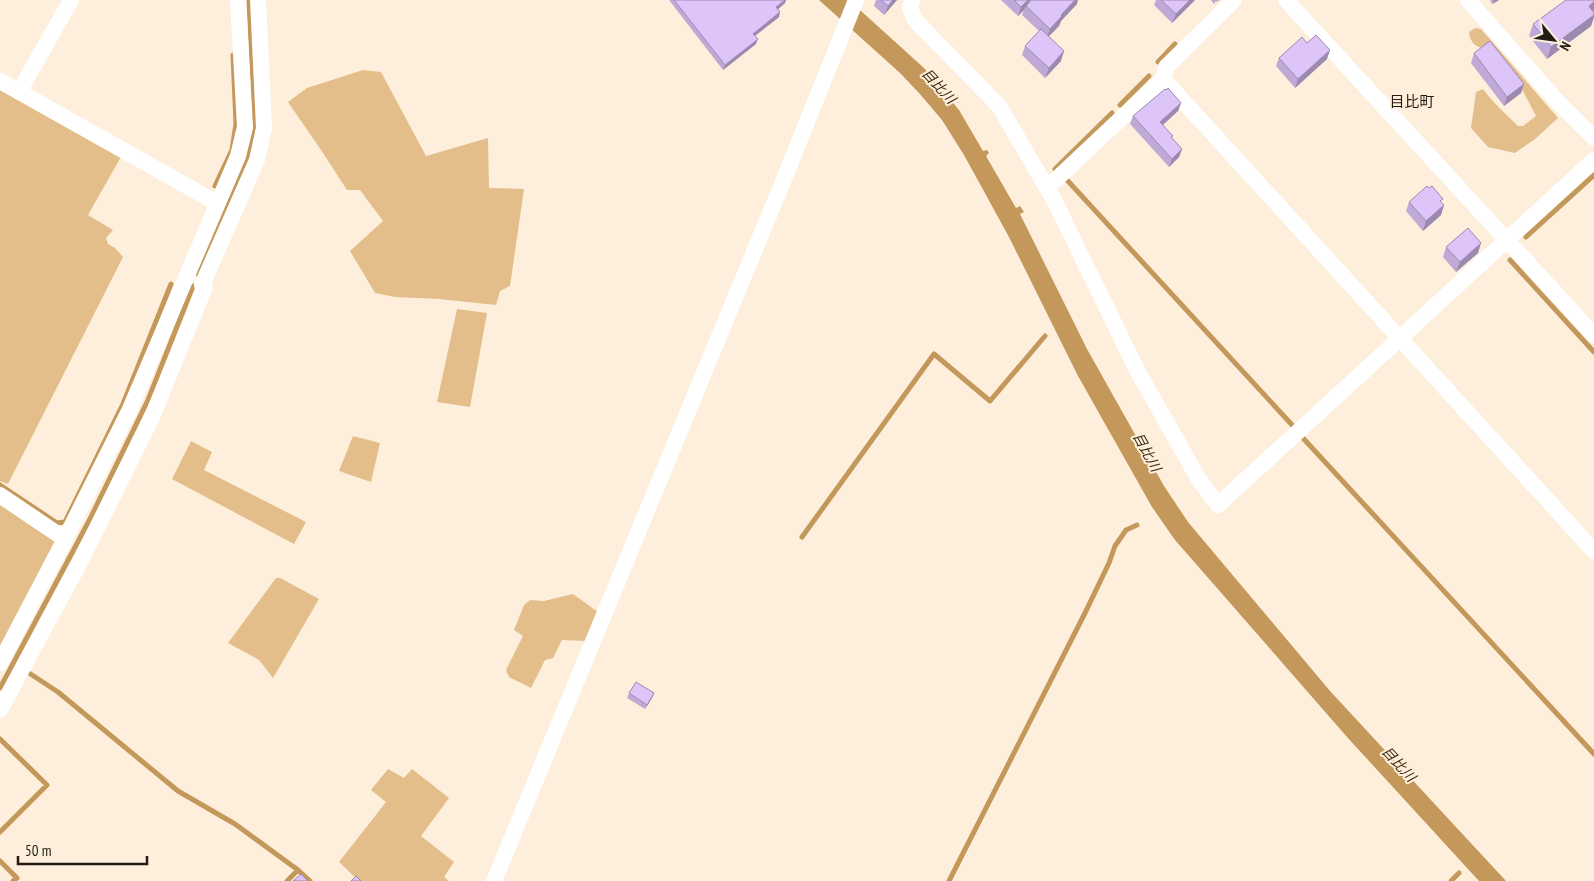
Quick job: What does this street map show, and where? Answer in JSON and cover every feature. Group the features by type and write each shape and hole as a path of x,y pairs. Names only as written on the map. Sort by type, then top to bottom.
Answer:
{"street":[{"path":"19,92 71,0"},
{"path":"0,663 65,539 130,408 238,156 245,127 238,0"},
{"path":"0,710 79,564 152,417 257,160 264,128 258,0"},
{"path":"494,881 856,0"},
{"path":"912,0 910,8 915,20 999,106 1047,188 1137,370 1198,478 1218,505 1594,160"},
{"path":"1047,188 1163,79 1166,66 1234,0"},
{"path":"1286,0 1594,335"},
{"path":"1468,0 1557,101 1594,138"},
{"path":"1163,79 1594,551"},
{"path":"0,80 217,203"},
{"path":"186,277 205,288"},
{"path":"0,495 65,539"}],"shaded area":[{"path":"1475,28 1481,29 1558,118 1535,139 1515,153 1488,147 1471,128 1476,92 1483,89 1495,104 1518,126 1523,126 1536,116 1523,91 1508,71 1482,48 1472,42 1469,32"},
{"path":"363,70 381,72 426,156 488,138 489,188 524,189 510,286 500,291 496,305 395,297 375,293 350,251 383,221 360,190 347,190 288,102 307,88"},
{"path":"0,86 122,155 88,215 113,230 106,238 108,244 115,248 123,257 8,484 0,481"},
{"path":"457,309 487,313 470,407 437,402"},
{"path":"353,436 380,443 371,482 339,471"},
{"path":"191,441 212,452 204,470 306,522 294,544 172,479"},
{"path":"0,505 55,542 0,647"},
{"path":"276,578 280,578 319,599 273,678 259,660 228,643"},
{"path":"573,594 598,612 587,641 562,640 553,658 545,660 531,688 509,677 506,670 523,636 514,630 524,605 530,600 544,601"},
{"path":"388,769 404,778 412,769 449,798 421,836 454,862 444,877 449,881 359,881 339,862 386,802 371,790"}],"water":[{"name":"目比川","path":"819,0 850,1 924,68 959,110 983,151 987,150 989,153 986,156 1016,208 1020,206 1024,212 1020,214 1087,349 1164,486 1188,522 1330,691 1506,881 1479,881 1347,737 1175,540 1152,507 1078,376 1009,237 964,155 942,120 900,73"}],"building":[{"path":"674,0 785,0 776,7 780,12 753,34 758,39 725,65"},
{"path":"881,0 893,0 888,6"},
{"path":"1014,0 1028,0 1021,7"},
{"path":"1031,0 1075,0 1050,29 1026,6"},
{"path":"1161,0 1190,0 1176,14"},
{"path":"1566,0 1594,0 1589,6 1594,15 1551,47 1533,24"},
{"path":"1041,29 1064,51 1049,68 1025,46"},
{"path":"1316,35 1330,50 1298,79 1279,58 1302,37 1307,43"},
{"path":"1490,41 1524,84 1507,97 1474,53"},
{"path":"1168,88 1181,103 1160,122 1182,149 1172,159 1133,116"},
{"path":"1427,186 1429,188 1432,186 1443,199 1440,201 1444,205 1426,221 1409,202"},
{"path":"1468,228 1481,243 1460,262 1446,247"},
{"path":"636,682 654,693 647,705 629,693"},
{"path":"301,874 308,881 293,881"},
{"path":"356,876 361,881 351,881"}],"waterway":[{"path":"198,274 248,158 255,129 249,0"},
{"path":"1158,62 1175,44"},
{"path":"215,186 232,150 236,124 233,55"},
{"path":"1120,105 1149,76"},
{"path":"1055,169 1112,113"},
{"path":"1526,237 1594,175"},
{"path":"1067,180 1293,426"},
{"path":"1510,260 1594,352"},
{"path":"0,485 57,523 65,522 123,404 171,284"},
{"path":"0,688 90,519 148,400 193,286"},
{"path":"802,537 934,354 990,401 1045,336"},
{"path":"1302,437 1594,754"},
{"path":"949,881 1085,613 1115,546 1126,530 1137,525"},
{"path":"29,673 58,692 178,791 235,824 310,881"},
{"path":"0,739 47,785 0,832"},
{"path":"0,861 17,878 13,881"},
{"path":"287,881 298,870"},
{"path":"1451,881 1459,873"}],"district":[{"name":"目比町","path":"1412,102"}]}
